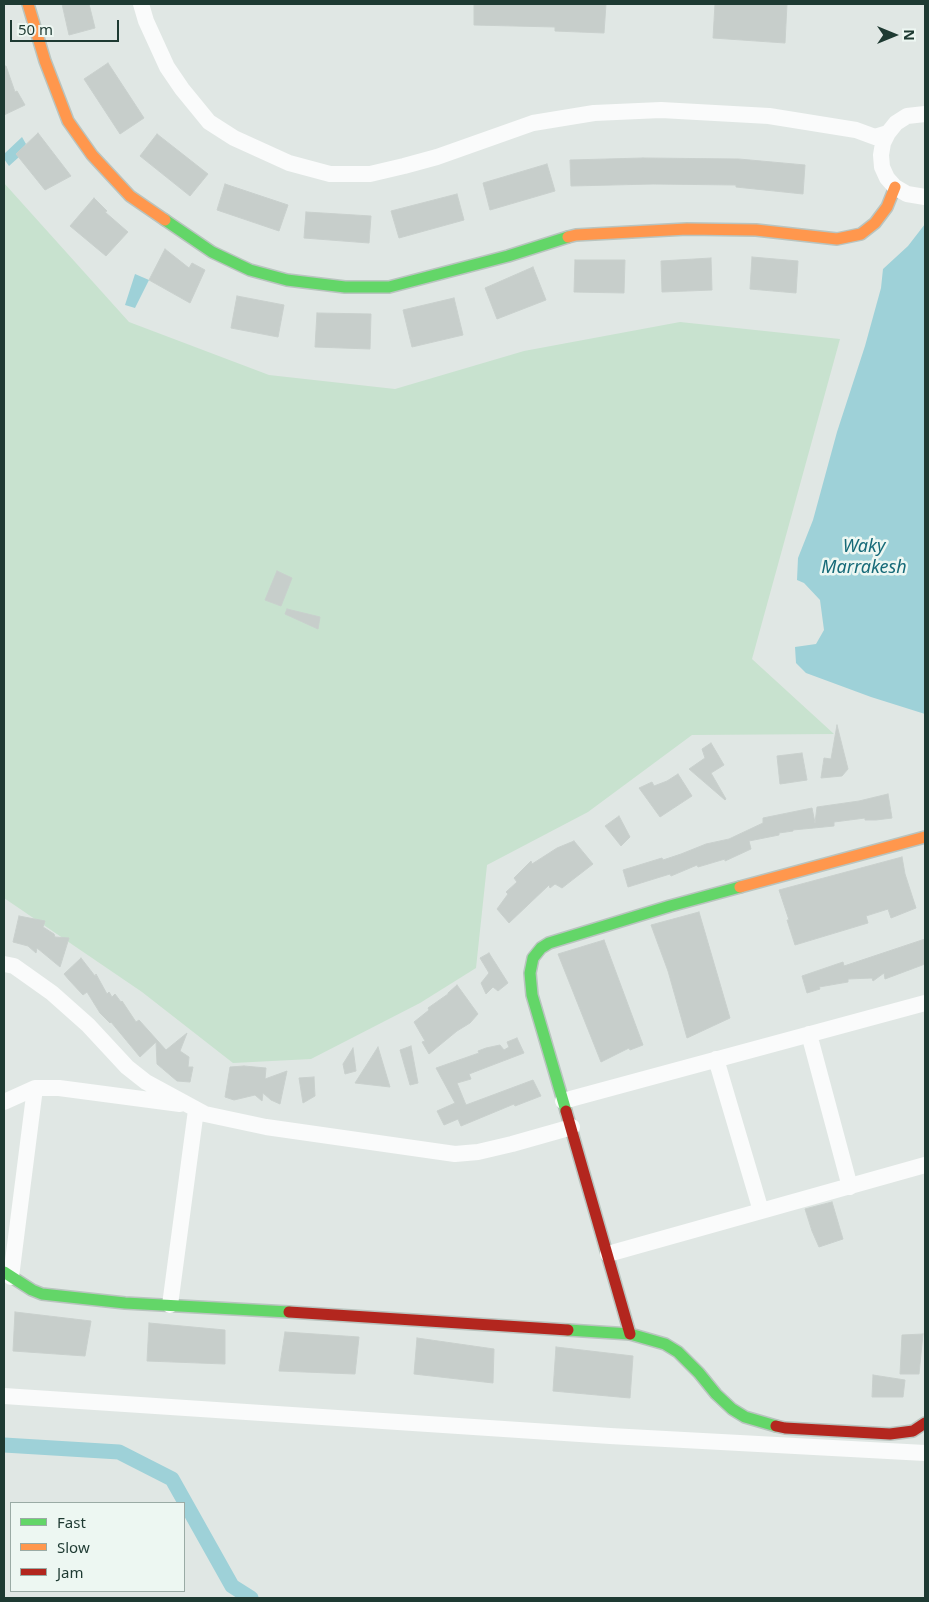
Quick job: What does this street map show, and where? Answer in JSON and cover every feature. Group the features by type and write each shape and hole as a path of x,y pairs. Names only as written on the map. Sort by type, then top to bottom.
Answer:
{"street":[{"path":"28,4 45,61 68,121 92,154 130,196 212,252 250,270 287,280 344,287 389,287 508,256 576,235 687,229 756,230 848,238 861,234 875,222 887,207 895,187"},
{"path":"140,4 167,67 209,122 234,138 289,163 330,174 370,174 437,157 532,124 594,113 661,110 770,116 840,127 875,136 888,133"},
{"path":"925,114 907,116 896,123 883,143 881,155 882,167 887,178 895,187 907,194 925,197"},
{"path":"630,1334 530,984 532,958 548,943 670,906 924,842"},
{"path":"4,964 14,966 52,993 88,1026 127,1067 146,1082 191,1108"},
{"path":"563,1101 925,1002"},
{"path":"809,1034 850,1186"},
{"path":"716,1059 761,1211"},
{"path":"4,1102 35,1088 58,1088 191,1108 221,1118 266,1127 455,1154 478,1152 572,1127"},
{"path":"35,1088 7,1275 42,1294 125,1303 404,1318 630,1334 665,1344 678,1352 716,1394 744,1418 785,1428 890,1434 913,1431 925,1423"},
{"path":"170,1305 191,1108"},
{"path":"608,1254 925,1165"},
{"path":"4,1396 610,1436 925,1453"}],"green space":[{"path":"4,183 129,322 269,375 395,389 524,351 680,322 840,339 752,659 834,734 692,735 588,812 487,865 476,968 420,1003 311,1059 233,1063 142,992 4,898"}],"water":[{"path":"22,137 26,144 19,157 9,166 4,159 4,154"},
{"name":"Waky Marrakesh","path":"925,224 925,714 871,697 806,673 796,663 795,647 816,644 824,630 820,600 804,583 797,580 798,558 813,520 837,432 865,346 881,288 883,269 908,246"},
{"path":"135,274 149,280 135,308 125,305"}],"building":[{"path":"62,4 89,4 95,28 69,35"},
{"path":"474,4 606,4 604,33 555,31 555,27 474,25"},
{"path":"715,4 787,4 785,43 713,38"},
{"path":"108,63 144,118 120,134 84,79"},
{"path":"4,66 6,66 15,92 17,91 25,105 4,115"},
{"path":"38,133 71,176 45,190 16,154"},
{"path":"157,134 208,174 190,196 140,156"},
{"path":"643,158 739,159 805,165 803,194 736,187 736,185 653,184 571,186 570,160"},
{"path":"547,164 555,191 490,210 483,183"},
{"path":"225,184 288,205 279,231 217,210"},
{"path":"457,194 464,220 399,238 391,211"},
{"path":"94,198 107,211 105,212 128,232 106,256 70,226"},
{"path":"306,212 371,216 369,243 304,238"},
{"path":"165,249 189,268 192,263 205,270 190,303 149,280"},
{"path":"752,257 798,261 796,293 750,289"},
{"path":"711,258 712,290 662,292 661,261"},
{"path":"575,260 625,260 624,293 574,292"},
{"path":"533,267 546,300 497,319 485,288"},
{"path":"237,296 284,305 278,337 231,328"},
{"path":"454,298 463,335 412,347 403,310"},
{"path":"317,313 371,314 370,349 315,347"},
{"path":"277,571 292,578 281,606 265,600"},
{"path":"287,609 320,617 318,629 285,614"},
{"path":"837,725 848,769 842,776 821,778 824,758 831,759"},
{"path":"711,743 724,765 711,773 725,800 689,769 705,758 702,749"},
{"path":"802,753 807,780 780,784 777,756"},
{"path":"678,774 692,796 660,817 639,788 652,782 654,786"},
{"path":"888,794 892,818 865,820 865,818 834,822 834,826 779,833 779,835 749,841 751,849 725,861 725,859 698,867 697,865 671,876 670,874 628,887 623,870 662,858 663,860 706,844 729,839 763,823 763,818 812,808 815,823 817,807 859,801"},
{"path":"619,816 630,837 621,846 605,826"},
{"path":"574,841 593,864 562,888 555,884 550,888 549,885 509,923 497,909 508,894 506,892 517,882 514,878 531,861 532,864 557,848"},
{"path":"902,857 905,874 916,908 891,918 888,909 866,916 868,923 795,945 779,890"},
{"path":"699,912 730,1018 687,1038 668,971 651,925"},
{"path":"19,916 45,921 43,927 54,934 55,937 69,938 60,967 37,948 36,953 28,946 13,942"},
{"path":"925,939 925,964 885,979 884,973 873,981 872,978 848,979 848,982 819,987 820,989 807,993 802,976 843,962 844,966"},
{"path":"604,940 643,1045 630,1050 629,1048 601,1062 558,954"},
{"path":"489,953 508,983 498,991 493,987 486,994 481,983 489,973 480,958"},
{"path":"81,958 95,976 96,974 107,994 109,992 112,997 115,994 136,1022 139,1020 166,1050 187,1033 180,1051 189,1057 188,1067 193,1067 190,1082 177,1081 157,1064 156,1042 140,1057 111,1022 100,1013 87,992 83,995 69,980 64,974"},
{"path":"457,985 478,1014 470,1023 429,1054 422,1042 425,1041 414,1022"},
{"path":"517,1038 524,1053 469,1074 471,1079 457,1083 466,1105 533,1080 541,1096 515,1106 514,1104 461,1126 458,1119 444,1125 437,1111 455,1103 436,1068 479,1053 478,1051 486,1048 500,1045 504,1050 509,1047 507,1042"},
{"path":"411,1046 418,1083 410,1085 400,1050"},
{"path":"378,1047 390,1087 355,1083"},
{"path":"353,1048 356,1071 345,1074 343,1064"},
{"path":"230,1067 266,1068 265,1079 287,1071 280,1104 271,1100 263,1093 262,1101 255,1095 234,1100 225,1097"},
{"path":"314,1077 315,1096 303,1103 299,1078"},
{"path":"832,1202 843,1239 819,1247 805,1209"},
{"path":"15,1312 91,1321 85,1356 13,1351"},
{"path":"149,1323 225,1330 225,1364 147,1361"},
{"path":"285,1332 359,1337 355,1374 279,1371"},
{"path":"923,1334 919,1374 900,1374 902,1335"},
{"path":"417,1338 494,1349 493,1383 414,1374"},
{"path":"556,1347 633,1356 630,1398 553,1391"},
{"path":"873,1375 905,1380 903,1397 872,1397"}],"waterway":[{"path":"4,1445 119,1452 172,1479 185,1502"},
{"path":"185,1502 232,1586 251,1598"}],"traffic: fast":[{"path":"165,220 212,252 250,270 287,280 345,287 389,287 508,256 568,237"},
{"path":"566,1111 532,995 530,973 533,958 541,948 549,943 740,887"},
{"path":"4,1272 32,1290 42,1294 125,1303 289,1312"},
{"path":"568,1330 630,1334 665,1344 678,1352 732,1409 745,1417 776,1426"}],"traffic: slow":[{"path":"28,4 45,61 68,121 92,155 130,196 165,220"},
{"path":"568,237 687,229 756,230 837,239 861,234 875,223 887,207 895,187"},
{"path":"740,887 925,837"}],"traffic: jam":[{"path":"566,1111 630,1334"},
{"path":"289,1312 568,1330"},
{"path":"776,1426 890,1434 913,1431 925,1423"}]}
